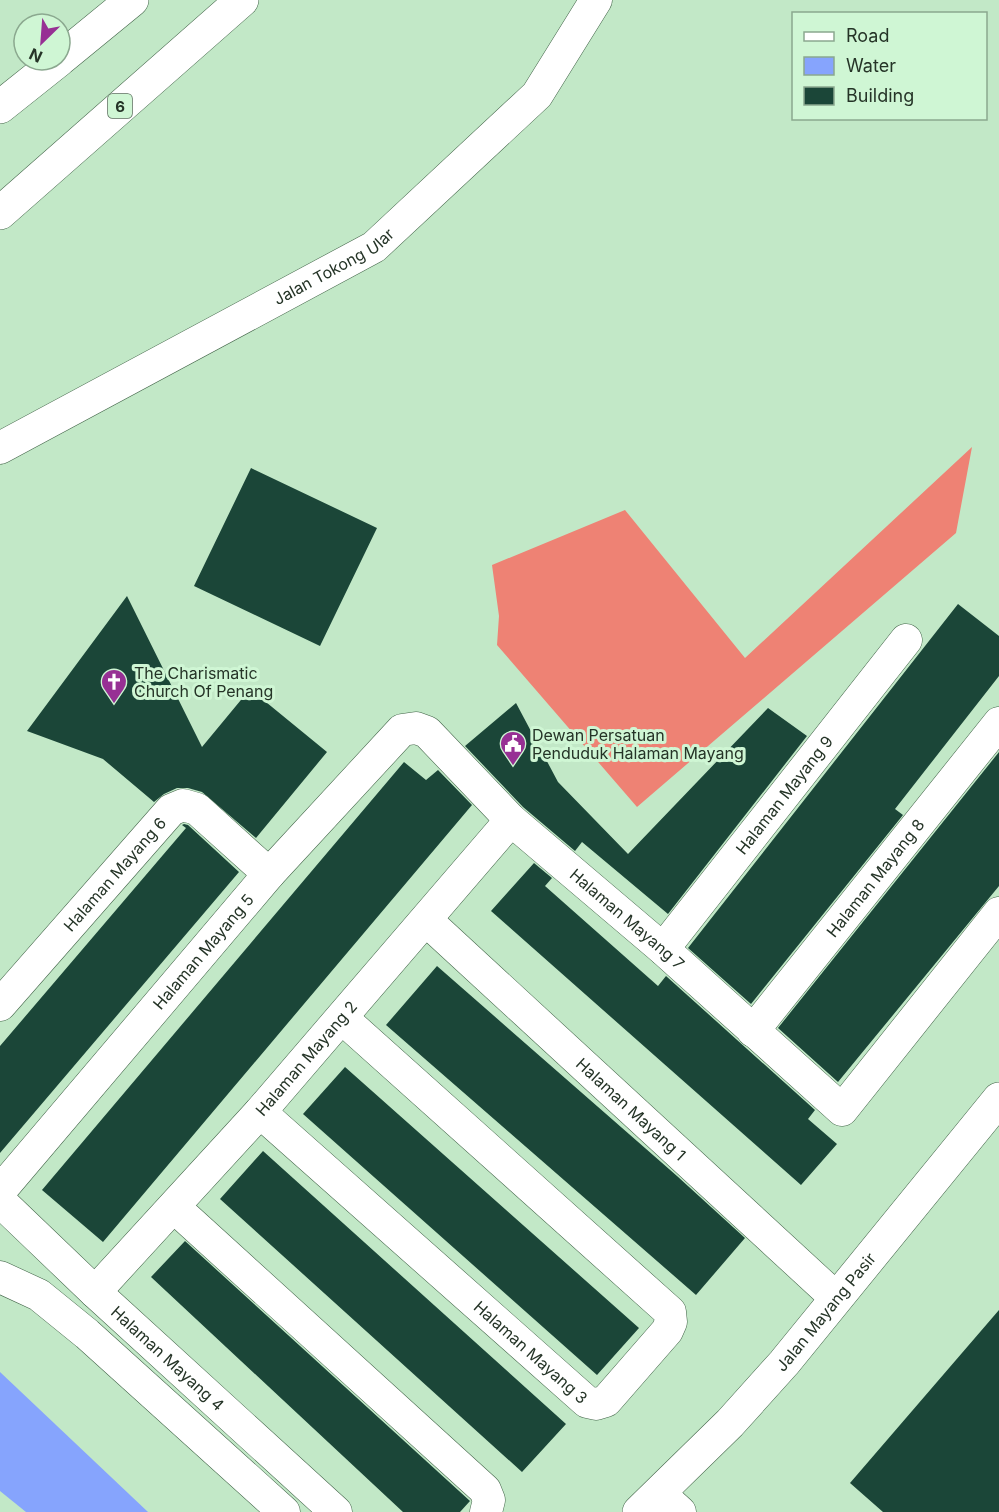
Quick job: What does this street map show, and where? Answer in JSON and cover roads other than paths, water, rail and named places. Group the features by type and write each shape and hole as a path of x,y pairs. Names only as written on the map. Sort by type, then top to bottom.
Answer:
{"main road":[{"path":"72,48 132,0"},
{"name":"6","path":"0,213 242,0"},
{"path":"0,107 43,72"},
{"name":"Jalan Mayang Pasir","path":"659,1506 784,1363 835,1297 999,1099"}],"street":[{"name":"Jalan Tokong Ular","path":"0,448 374,247 537,95 596,0"},
{"name":"Halaman Mayang 9","path":"663,949 906,640"},
{"name":"Halaman Mayang 8","path":"753,1031 999,723"},
{"name":"Halaman Mayang 7","path":"416,728 428,732 511,820 663,949 842,1110 999,914"},
{"name":"Halaman Mayang 5","path":"0,1191 269,874 402,730 416,728"},
{"name":"Halaman Mayang 6","path":"0,1005 171,810 183,805 197,809 269,874"},
{"name":"Halaman Mayang 2","path":"87,1334 104,1300 174,1207 342,1018 511,820"},
{"name":"Halaman Mayang 1","path":"426,920 835,1297"},
{"name":"Halaman Mayang 3","path":"260,1112 587,1402 596,1404 606,1401 659,1340 671,1322 670,1312 342,1018"},
{"name":"Halaman Mayang 4","path":"0,1201 104,1300 336,1512"},
{"path":"174,1207 485,1490 489,1500 486,1512"},
{"path":"0,1277 39,1295 87,1334 284,1512"}],"water":[{"path":"0,1372 148,1512 26,1512 0,1491"}],"place":[{"name":"The Charismatic Church Of Penang","path":"114,705"},
{"name":"Dewan Persatuan Penduduk Halaman Mayang","path":"513,767"}]}
